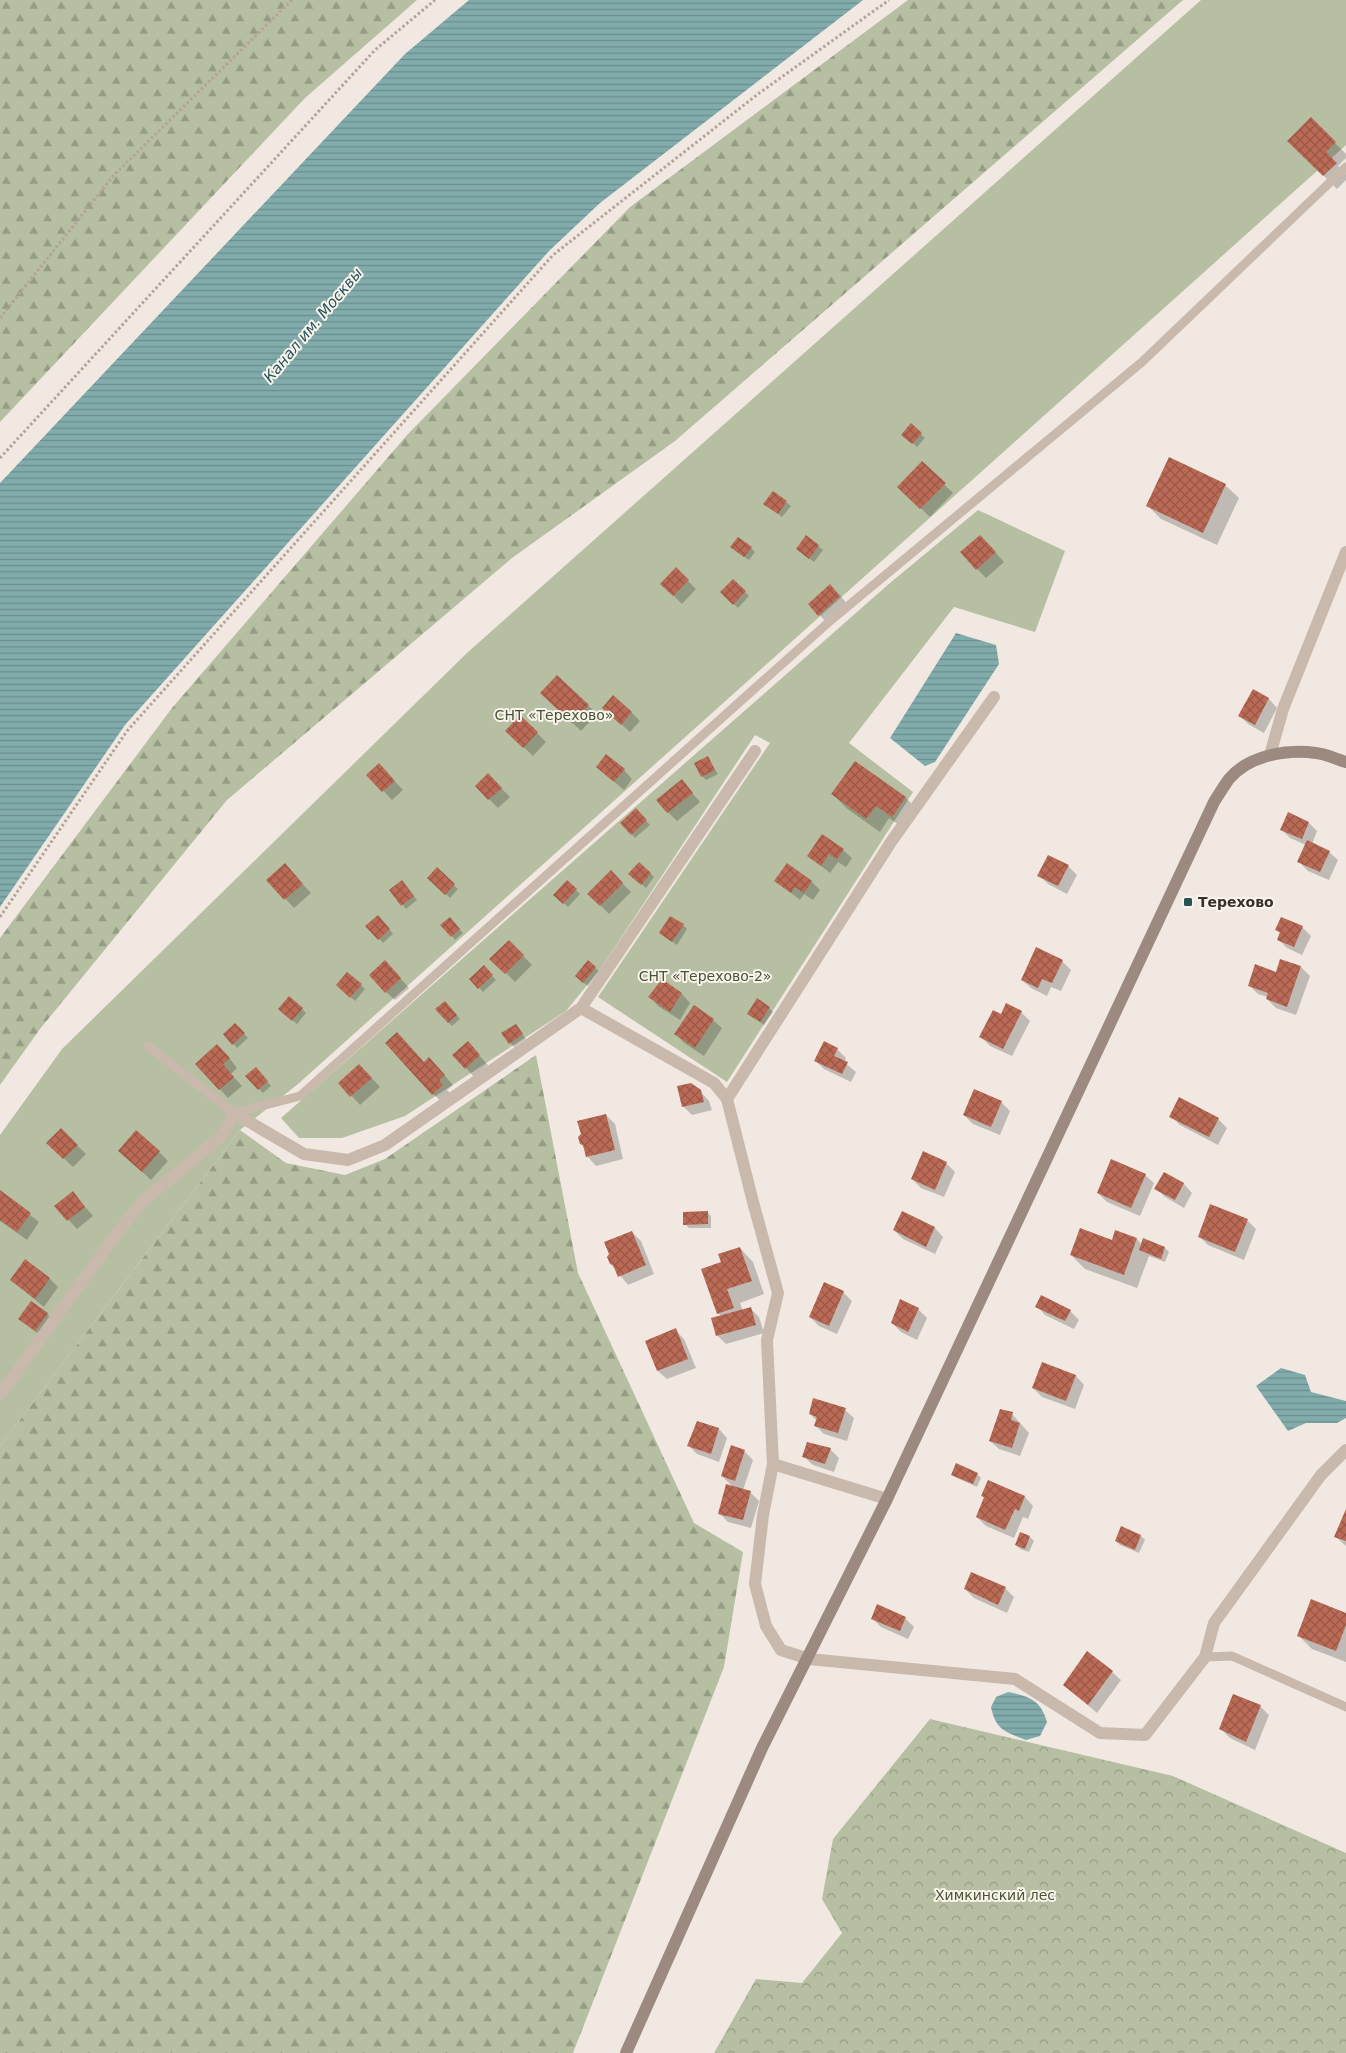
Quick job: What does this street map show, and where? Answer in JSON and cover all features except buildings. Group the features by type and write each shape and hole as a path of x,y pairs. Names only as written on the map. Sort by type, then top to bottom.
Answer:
{"main road":[{"path":"626,2053 762,1748 887,1498 1214,802 1230,778 1253,760 1270,755 1296,752 1317,753 1346,762"}],"street":[{"path":"1270,755 1283,709 1346,552"},
{"path":"727,1098 890,842 994,697"},
{"path":"0,1395 117,1233 143,1201 222,1136 234,1113 304,1154 348,1160 385,1145 581,1008 756,751"},
{"path":"581,1008 714,1083 727,1098 778,1293 767,1340 773,1464 763,1515 755,1584 766,1626 782,1650 808,1659 1015,1679 1100,1733 1145,1735 1205,1657 1214,1623 1321,1475 1346,1450"},
{"path":"773,1464 887,1498"}],"lane":[{"path":"148,1046 234,1113 300,1096 830,620 1142,362 1346,167"},
{"path":"1205,1657 1232,1656 1346,1707"}],"path":[{"path":"0,318 114,175 292,0"},
{"path":"0,458 375,50 435,0"},
{"path":"0,917 127,731 553,255 758,94 890,0"}],"green space":[{"path":"0,0 417,0 305,98 0,422"},
{"path":"908,0 1183,0 675,441 512,558 227,800 40,1029 0,1085 0,938 172,708 408,434 630,207"},
{"name":"СНТ «Терехово»","path":"1201,0 1346,0 1346,145 298,1084 240,1130 0,1446 0,1135 62,1049 468,652"},
{"name":"СНТ «Терехово-2»","path":"978,510 1065,551 1035,632 954,607 849,743 913,792 727,1082 598,997 770,743 755,735 601,968 566,1011 405,1116 342,1138 299,1138 281,1118 890,583"},
{"path":"536,1055 578,1273 694,1523 743,1552 724,1667 573,2053 0,2053 0,1446 240,1130 286,1163 345,1175 385,1159"},
{"name":"Химкинский лес","path":"930,1719 1173,1776 1346,1853 1346,2053 714,2053 756,1979 802,1983 842,1933 822,1899 833,1839"}],"water":[{"name":"Канал им. Москвы","path":"469,0 863,0 600,203 549,251 125,725 0,907 0,483 405,54"},
{"path":"956,633 996,645 999,664 935,762 925,766 890,738"},
{"path":"1281,1368 1305,1375 1311,1392 1346,1401 1346,1418 1337,1423 1306,1423 1288,1431 1256,1386"},
{"path":"1008,1692 1028,1697 1038,1704 1047,1722 1040,1736 1026,1740 1003,1730 999,1726 991,1707 996,1697"}],"place":[{"name":"Терехово","path":"1188,902"}]}
